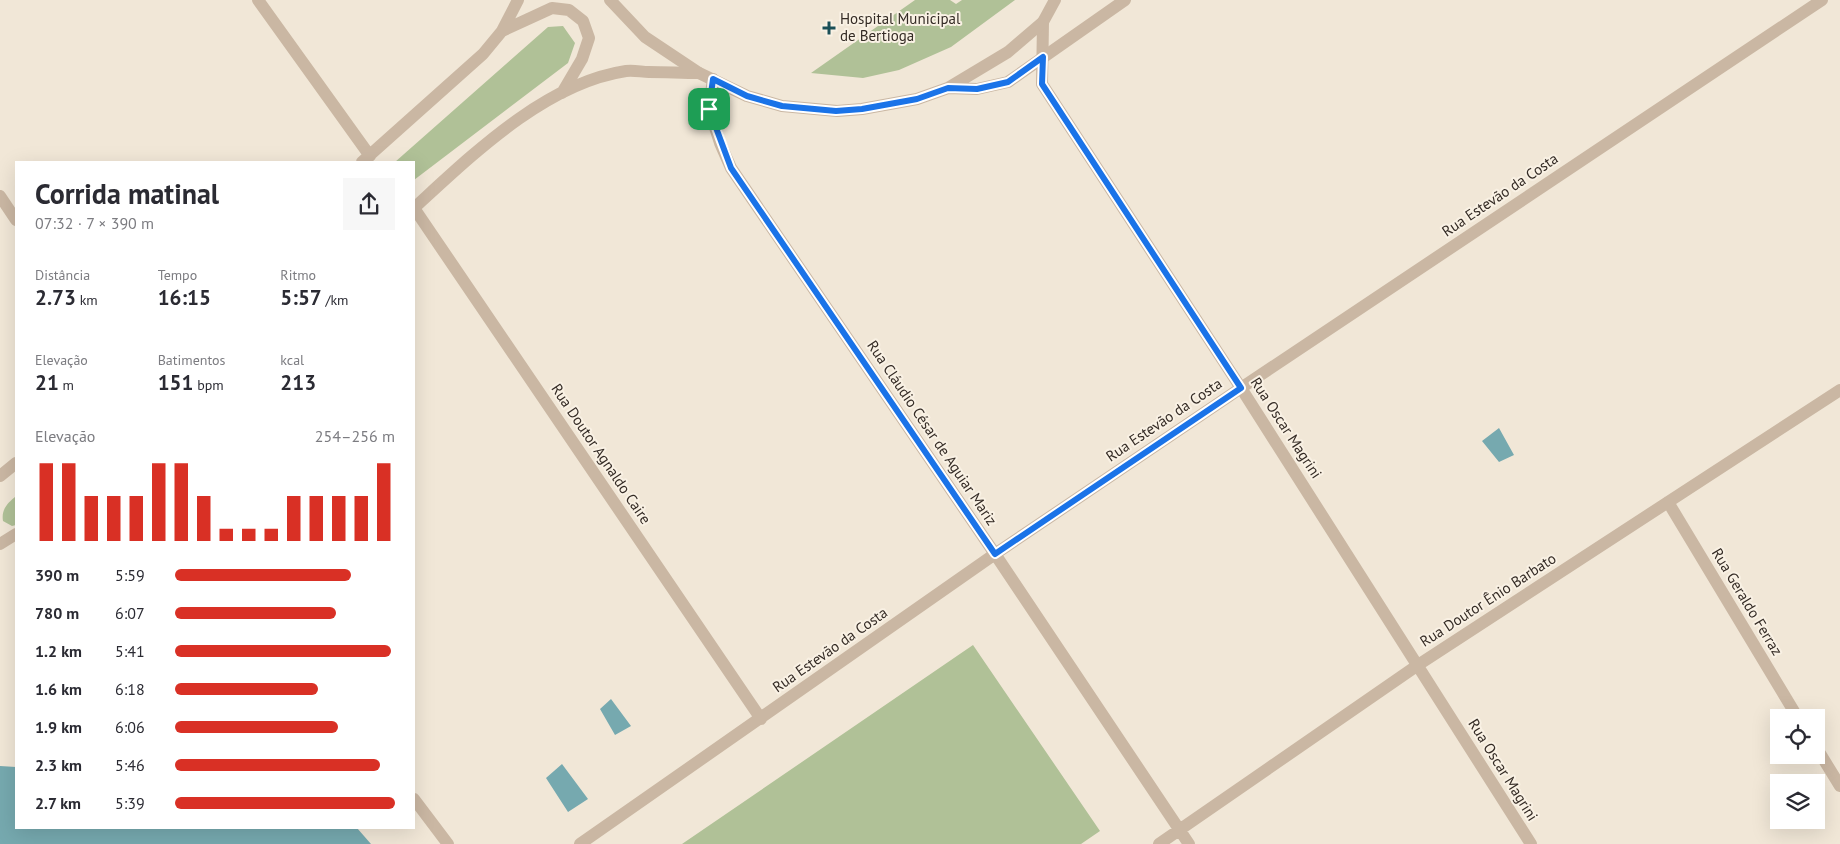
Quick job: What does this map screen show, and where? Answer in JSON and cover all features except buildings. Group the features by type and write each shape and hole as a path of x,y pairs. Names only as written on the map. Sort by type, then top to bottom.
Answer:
{"street":[{"path":"258,0 366,159 483,54 502,31 518,0"},
{"path":"610,0 646,37 699,73 747,96 782,106 836,111 862,109 917,99 948,88 1008,52 1043,22 1056,0"},
{"path":"948,88 977,89 1008,82 1125,0"},
{"name":"Rua Estevão da Costa","path":"580,844 995,554 1822,0"},
{"path":"502,31 552,8 569,10 583,21 589,38 582,59 562,94"},
{"name":"Rua Oscar Magrini","path":"1043,22 1042,84 1241,388 1531,844"},
{"path":"415,207 487,142 527,113 562,94 592,80 627,71 699,73"},
{"name":"Rua Cláudio César de Aguiar Mariz","path":"713,79 709,109 731,168 995,554 1189,844"},
{"path":"0,196 15,218"},
{"name":"Rua Doutor Agnaldo Caire","path":"415,209 761,719"},
{"name":"Rua Doutor Ênio Barbato","path":"1159,844 1418,665 1840,390"},
{"path":"0,476 15,464"},
{"name":"Rua Geraldo Ferraz","path":"1668,502 1793,709"},
{"path":"0,544 15,535"},
{"path":"1825,762 1840,786"},
{"path":"415,800 448,844"}],"green space":[{"path":"915,0 950,0 956,4 962,0 1015,0 951,47 899,70 863,78 811,73"},
{"path":"563,26 575,43 568,63 415,179 415,161 396,161 548,27"},
{"path":"15,497 15,525 12,526 3,521 3,513"},
{"path":"973,645 1100,831 1081,844 682,844"}],"water":[{"path":"1499,428 1514,455 1499,462 1482,441"},
{"path":"611,699 631,726 615,735 600,709"},
{"path":"562,764 588,799 568,812 546,778"},
{"path":"0,766 15,767 15,829 358,829 371,844 0,844"}],"place":[{"name":"Hospital Municipal de Bertioga","path":"829,28"}],"route":[{"path":"1043,57 1042,84 1241,388 995,554 731,168 720,143 709,109 713,79 747,96 782,106 836,111 862,109 917,99 948,88 977,89 1008,82 1043,57"}]}
